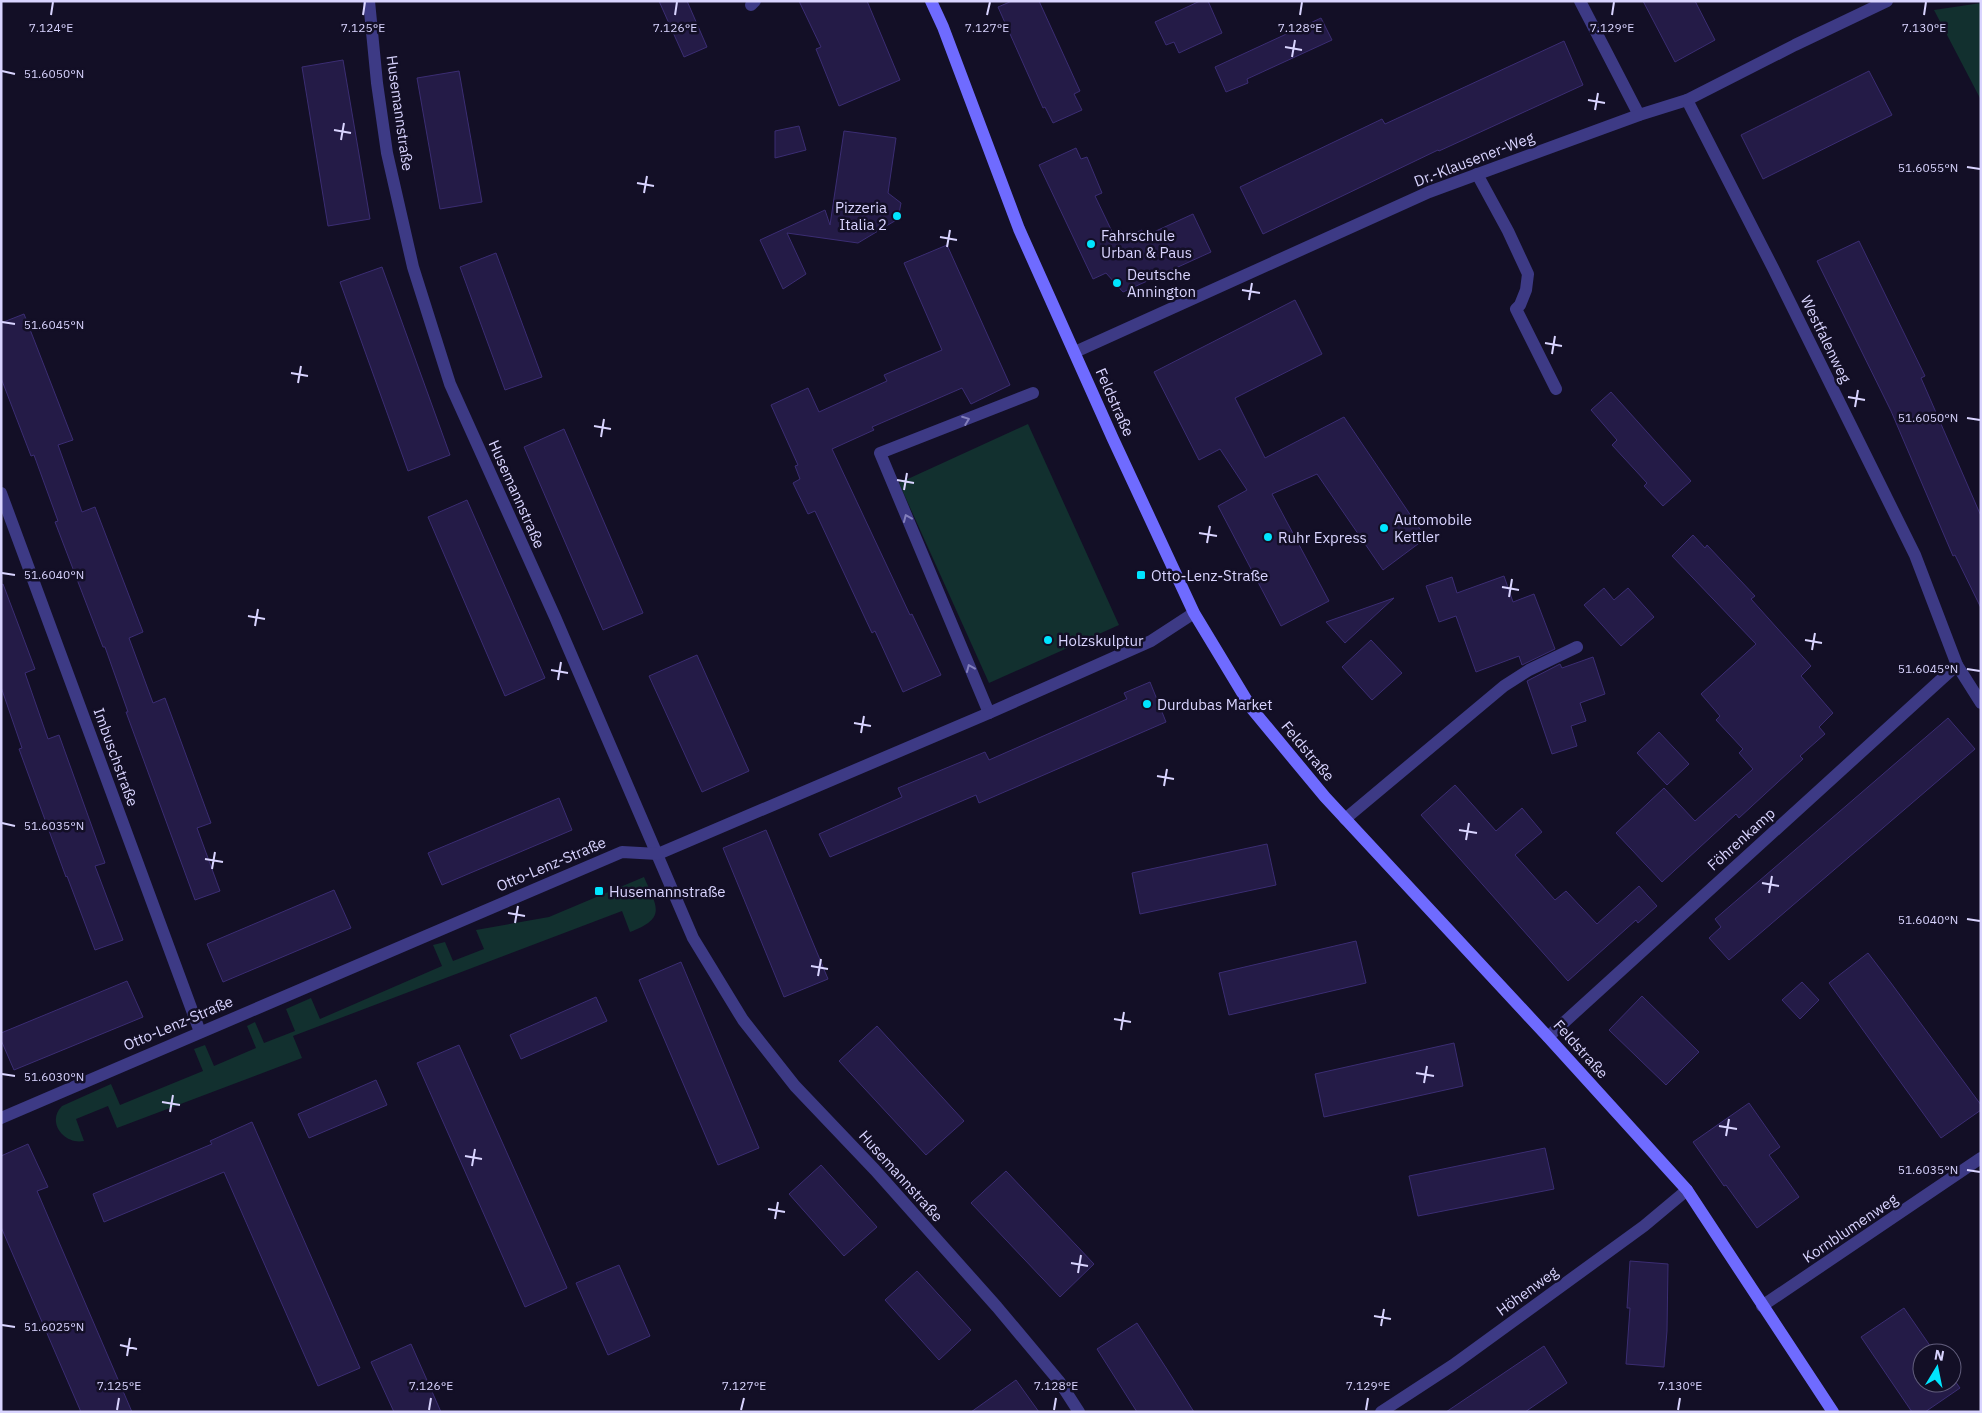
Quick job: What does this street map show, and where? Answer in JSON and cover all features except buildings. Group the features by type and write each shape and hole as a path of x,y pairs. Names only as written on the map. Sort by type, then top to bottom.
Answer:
{"main road":[{"name":"Feldstraße","path":"931,1 957,63 1019,228 1074,352 1194,613 1252,709 1345,819 1548,1037 1687,1190 1833,1412"}],"street":[{"name":"Husemannstraße","path":"369,1 386,153 414,267 450,384 559,626 693,938 743,1020 796,1086 875,1170 997,1307 1058,1381 1079,1412"},
{"path":"1580,1 1639,115"},
{"name":"Dr.-Klausener-Weg","path":"1074,352 1429,192 1639,115 1687,100 1794,45 1887,1"},
{"name":"Westfalenweg","path":"1687,100 1773,268 1915,555 1957,665 1981,703"},
{"path":"1477,174 1508,230 1528,274 1526,290 1520,306 1516,309 1556,389"},
{"path":"989,713 880,453 1033,394"},
{"name":"Imbuschstraße","path":"1,493 200,1032"},
{"name":"Otto-Lenz-Straße","path":"1,1118 622,852 658,854 989,713 1151,641 1194,613"},
{"path":"1345,819 1504,686 1529,670 1578,648"},
{"name":"Föhrenkamp","path":"1548,1037 1957,665"},
{"name":"Kornblumenweg","path":"1762,1306 1981,1158"},
{"name":"Höhenweg","path":"1381,1412 1452,1365 1636,1232 1687,1190"}],"green space":[{"path":"1981,3 1981,100 1934,10"},
{"path":"1028,424 1119,625 989,683 899,483"},
{"path":"644,877 656,911 650,922 642,927 630,932 622,911 293,1036 302,1058 117,1128 108,1106 76,1119 84,1141 77,1141 64,1136 57,1125 56,1119 62,1106 111,1084 120,1105 203,1071 194,1049 205,1045 214,1066 256,1048 247,1026 255,1022 264,1043 295,1031 286,1009 311,998 320,1019 442,966 433,945 445,942 453,961 484,949 476,930 549,917"}],"place":[{"name":"Pizzeria Italia 2","path":"897,216"},
{"name":"Fahrschule Urban & Paus","path":"1091,244"},
{"name":"Deutsche Annington","path":"1117,283"},
{"name":"Automobile Kettler","path":"1384,528"},
{"name":"Ruhr Express","path":"1268,537"},
{"name":"Otto-Lenz-Straße","path":"1141,575"},
{"name":"Holzskulptur","path":"1048,640"},
{"name":"Durdubas Market","path":"1147,704"},
{"name":"Husemannstraße","path":"599,891"}]}
